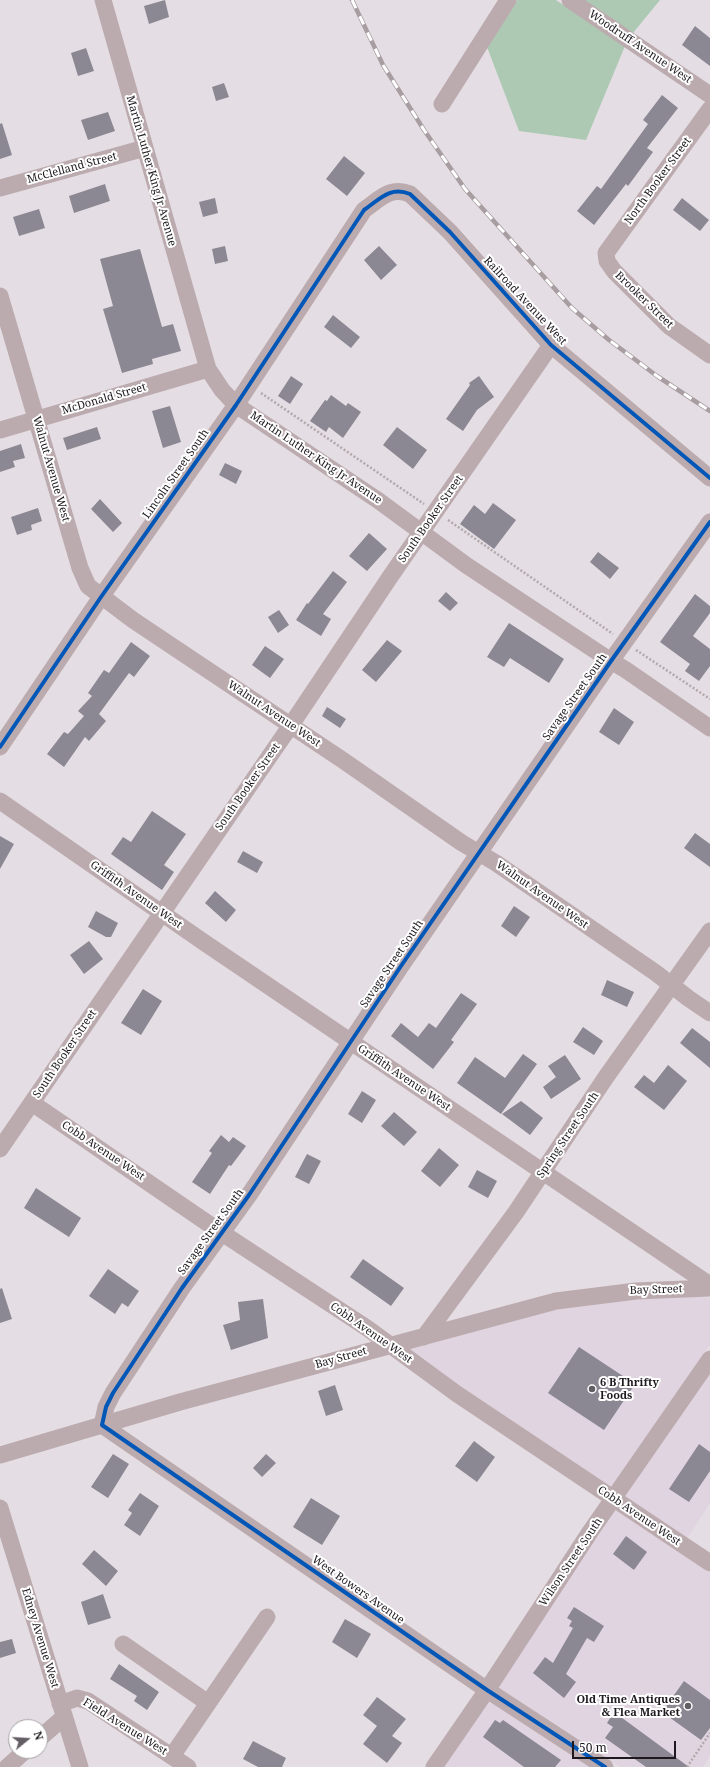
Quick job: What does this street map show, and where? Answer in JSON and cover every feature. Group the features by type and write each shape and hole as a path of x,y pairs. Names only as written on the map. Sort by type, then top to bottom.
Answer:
{"street":[{"name":"Martin Luther King Jr Avenue","path":"103,0 208,369 222,390 236,405 379,501 466,565 626,670 710,728"},
{"path":"442,104 508,0"},
{"name":"Woodruff Avenue West","path":"570,0 710,95"},
{"name":"North Booker Street","path":"606,253 710,109"},
{"name":"McClelland Street","path":"0,188 145,148"},
{"name":"Railroad Avenue West","path":"364,210 395,190 410,194 450,232 551,345 710,478"},
{"name":"Lincoln Street South","path":"0,747 101,597 236,405 364,210"},
{"name":"Brooker Street","path":"606,253 607,261 614,271 669,326 710,355"},
{"name":"Walnut Avenue West","path":"0,296 80,568 88,586 133,620 291,725 462,843 555,903 710,1012"},
{"name":"South Booker Street","path":"0,1149 551,345"},
{"name":"McDonald Street","path":"0,430 208,369"},
{"name":"Savage Street South","path":"102,1425 106,1407 113,1393 182,1288 249,1195 352,1042 401,966 624,642 710,522"},
{"name":"Griffith Avenue West","path":"0,801 205,943 710,1285"},
{"name":"Spring Street South","path":"424,1337 516,1212 606,1077 710,931"},
{"name":"Cobb Avenue West","path":"32,1103 222,1233 354,1320 457,1394 710,1563"},
{"name":"Bay Street","path":"0,1455 180,1402 556,1301 636,1290 710,1288"},
{"name":"Wilson Street South","path":"434,1767 487,1690 590,1532 710,1359"},
{"name":"West Bowers Avenue","path":"102,1425 487,1690 605,1767"},
{"name":"Edney Avenue West","path":"0,1508 80,1767"},
{"path":"172,1756 267,1616"},
{"path":"123,1644 208,1703"},
{"name":"Field Avenue West","path":"62,1710 77,1698 88,1701 188,1767"},
{"path":"48,1728 62,1710"},
{"path":"7,1767 16,1759"}],"path":[{"path":"249,385 710,700"},
{"path":"687,1767 710,1733"}],"shaded area":[{"path":"700,1296 710,1298 710,1345 612,1489 462,1388 407,1348 422,1344 426,1346 429,1343 557,1308 602,1301"},
{"path":"710,1372 710,1503 687,1539 624,1497"},
{"path":"616,1509 710,1573 710,1756 703,1767 620,1767 498,1688 596,1535"},
{"path":"489,1701 591,1767 443,1767"}],"green space":[{"path":"517,0 556,0 625,46 586,140 519,131 487,47"},
{"path":"584,0 660,0 633,33"}],"building":[{"path":"165,0 169,17 149,24 144,6"},
{"path":"695,26 710,38 710,66 682,45"},
{"path":"86,48 94,71 78,76 71,53"},
{"path":"224,83 229,97 216,101 212,87"},
{"path":"662,95 678,108 647,148 653,152 628,186 626,184 594,225 577,211 597,186 601,189 648,124 643,120"},
{"path":"108,112 115,131 88,140 81,120"},
{"path":"2,123 12,155 0,159 0,124"},
{"path":"344,156 365,173 347,196 326,179"},
{"path":"105,184 110,201 74,213 69,196"},
{"path":"215,198 218,213 203,217 199,202"},
{"path":"682,198 709,220 700,231 673,210"},
{"path":"39,209 45,228 19,236 13,217"},
{"path":"225,246 228,261 215,264 212,249"},
{"path":"379,246 397,265 381,280 364,260"},
{"path":"140,249 162,327 173,324 181,351 152,359 153,364 122,373 103,309 113,306 100,259"},
{"path":"333,315 360,337 351,348 324,327"},
{"path":"291,376 303,384 290,404 278,396"},
{"path":"479,376 494,397 477,410 463,431 446,419 470,385 469,383"},
{"path":"331,395 346,406 348,403 361,412 343,438 329,427 326,432 310,421 325,400 327,401"},
{"path":"170,406 181,442 163,448 152,411"},
{"path":"97,427 101,439 67,450 63,438"},
{"path":"397,427 427,450 413,469 383,445"},
{"path":"21,444 25,458 13,461 15,467 0,472 0,451"},
{"path":"225,463 242,471 236,484 219,475"},
{"path":"100,499 122,523 113,532 91,509"},
{"path":"493,503 516,520 494,549 460,524 474,505 485,514"},
{"path":"38,508 42,521 31,525 32,530 17,535 11,517"},
{"path":"369,533 387,549 367,571 349,556"},
{"path":"598,552 619,568 610,579 590,562"},
{"path":"333,571 347,582 323,614 331,619 321,636 296,620 307,603 308,604"},
{"path":"446,592 458,603 450,611 438,601"},
{"path":"695,594 710,606 710,613 693,636 710,649 710,666 699,681 685,671 690,664 660,642"},
{"path":"279,610 289,625 278,633 268,617"},
{"path":"509,623 564,659 549,683 510,658 504,667 487,657"},
{"path":"387,640 402,651 376,682 362,670"},
{"path":"131,642 150,656 134,677 129,673 99,714 106,721 89,741 85,737 64,767 47,754 64,732 68,734 84,716 78,711 92,696 88,693 104,670 109,673"},
{"path":"265,646 284,659 270,678 252,665"},
{"path":"327,707 346,719 340,728 322,716"},
{"path":"614,708 634,722 619,745 599,732"},
{"path":"152,811 186,834 164,865 174,872 162,890 111,854 123,837 131,842"},
{"path":"695,833 710,844 710,867 684,848"},
{"path":"0,836 14,844 0,869"},
{"path":"243,851 263,862 257,873 237,862"},
{"path":"215,891 236,910 226,922 205,903"},
{"path":"514,906 530,917 516,937 501,926"},
{"path":"96,911 118,923 111,937 106,937 88,927"},
{"path":"89,941 103,959 84,974 70,955"},
{"path":"607,980 634,992 627,1007 601,995"},
{"path":"143,989 162,1001 141,1035 121,1023"},
{"path":"461,993 477,1004 451,1040 454,1042 433,1069 391,1036 401,1023 418,1037 429,1023 436,1028"},
{"path":"583,1027 603,1041 594,1055 573,1042"},
{"path":"692,1028 710,1042 710,1068 680,1043"},
{"path":"523,1054 537,1064 501,1114 457,1083 475,1057 505,1078"},
{"path":"565,1055 581,1079 551,1099 543,1087 556,1077 548,1066"},
{"path":"668,1065 687,1081 664,1110 634,1087 644,1075 654,1083"},
{"path":"362,1091 376,1100 362,1123 348,1114"},
{"path":"521,1101 543,1118 530,1135 502,1114"},
{"path":"394,1112 417,1132 404,1146 381,1126"},
{"path":"221,1135 229,1142 233,1137 246,1146 231,1166 229,1165 210,1194 192,1182 212,1153 209,1151"},
{"path":"439,1148 459,1165 440,1187 421,1171"},
{"path":"307,1154 321,1161 309,1184 295,1177"},
{"path":"477,1170 497,1181 488,1198 468,1187"},
{"path":"36,1188 81,1218 69,1237 24,1208"},
{"path":"363,1259 404,1288 391,1306 350,1277"},
{"path":"108,1269 139,1291 128,1307 122,1303 115,1314 89,1296"},
{"path":"2,1288 12,1319 0,1323 0,1289"},
{"path":"263,1299 268,1338 231,1350 223,1325 240,1320 238,1302"},
{"name":"6 B Thrifty Foods","path":"579,1347 635,1384 604,1430 548,1393"},
{"path":"335,1385 343,1410 326,1416 318,1391"},
{"path":"474,1441 495,1457 477,1482 455,1466"},
{"path":"699,1444 710,1452 710,1471 689,1502 669,1489"},
{"path":"113,1454 129,1464 108,1498 91,1487"},
{"path":"266,1454 276,1463 262,1477 253,1468"},
{"path":"140,1493 159,1506 140,1536 124,1525 132,1513 128,1510"},
{"path":"311,1498 340,1516 322,1545 293,1527"},
{"path":"626,1536 647,1552 634,1570 613,1554"},
{"path":"94,1550 118,1571 106,1586 82,1564"},
{"path":"103,1594 111,1618 88,1625 81,1602"},
{"path":"574,1607 604,1626 594,1642 587,1638 566,1674 576,1682 564,1698 533,1673 545,1657 553,1663 573,1628 569,1626 572,1621 567,1618"},
{"path":"345,1619 371,1634 357,1658 332,1642"},
{"path":"12,1639 16,1653 0,1658 0,1642"},
{"path":"119,1664 159,1692 147,1710 134,1701 137,1696 110,1679"},
{"name":"Old Time Antiques & Flea Market","path":"684,1681 710,1700 710,1728 701,1740 662,1712"},
{"path":"377,1697 406,1719 392,1736 402,1743 387,1763 363,1744 377,1726 363,1715"},
{"path":"614,1712 689,1767 646,1767 605,1738 613,1727 607,1723"},
{"path":"495,1720 500,1723 503,1720 561,1760 555,1767 524,1767 483,1737"},
{"path":"253,1741 286,1758 282,1767 258,1767 243,1759"}],"railway":[{"path":"352,0 383,65 424,130 465,189 572,308 609,340 657,376 710,411"}],"cycle path":[{"path":"0,747 101,597 236,405 364,210 380,198 391,193 403,192 410,194 450,232 551,345 710,478"},
{"path":"605,1767 487,1690 102,1425 106,1407 113,1393 182,1288 249,1195 401,966 611,661 710,522"}],"place":[{"name":"6 B Thrifty Foods","path":"592,1389"},
{"name":"Old Time Antiques & Flea Market","path":"688,1706"}]}
